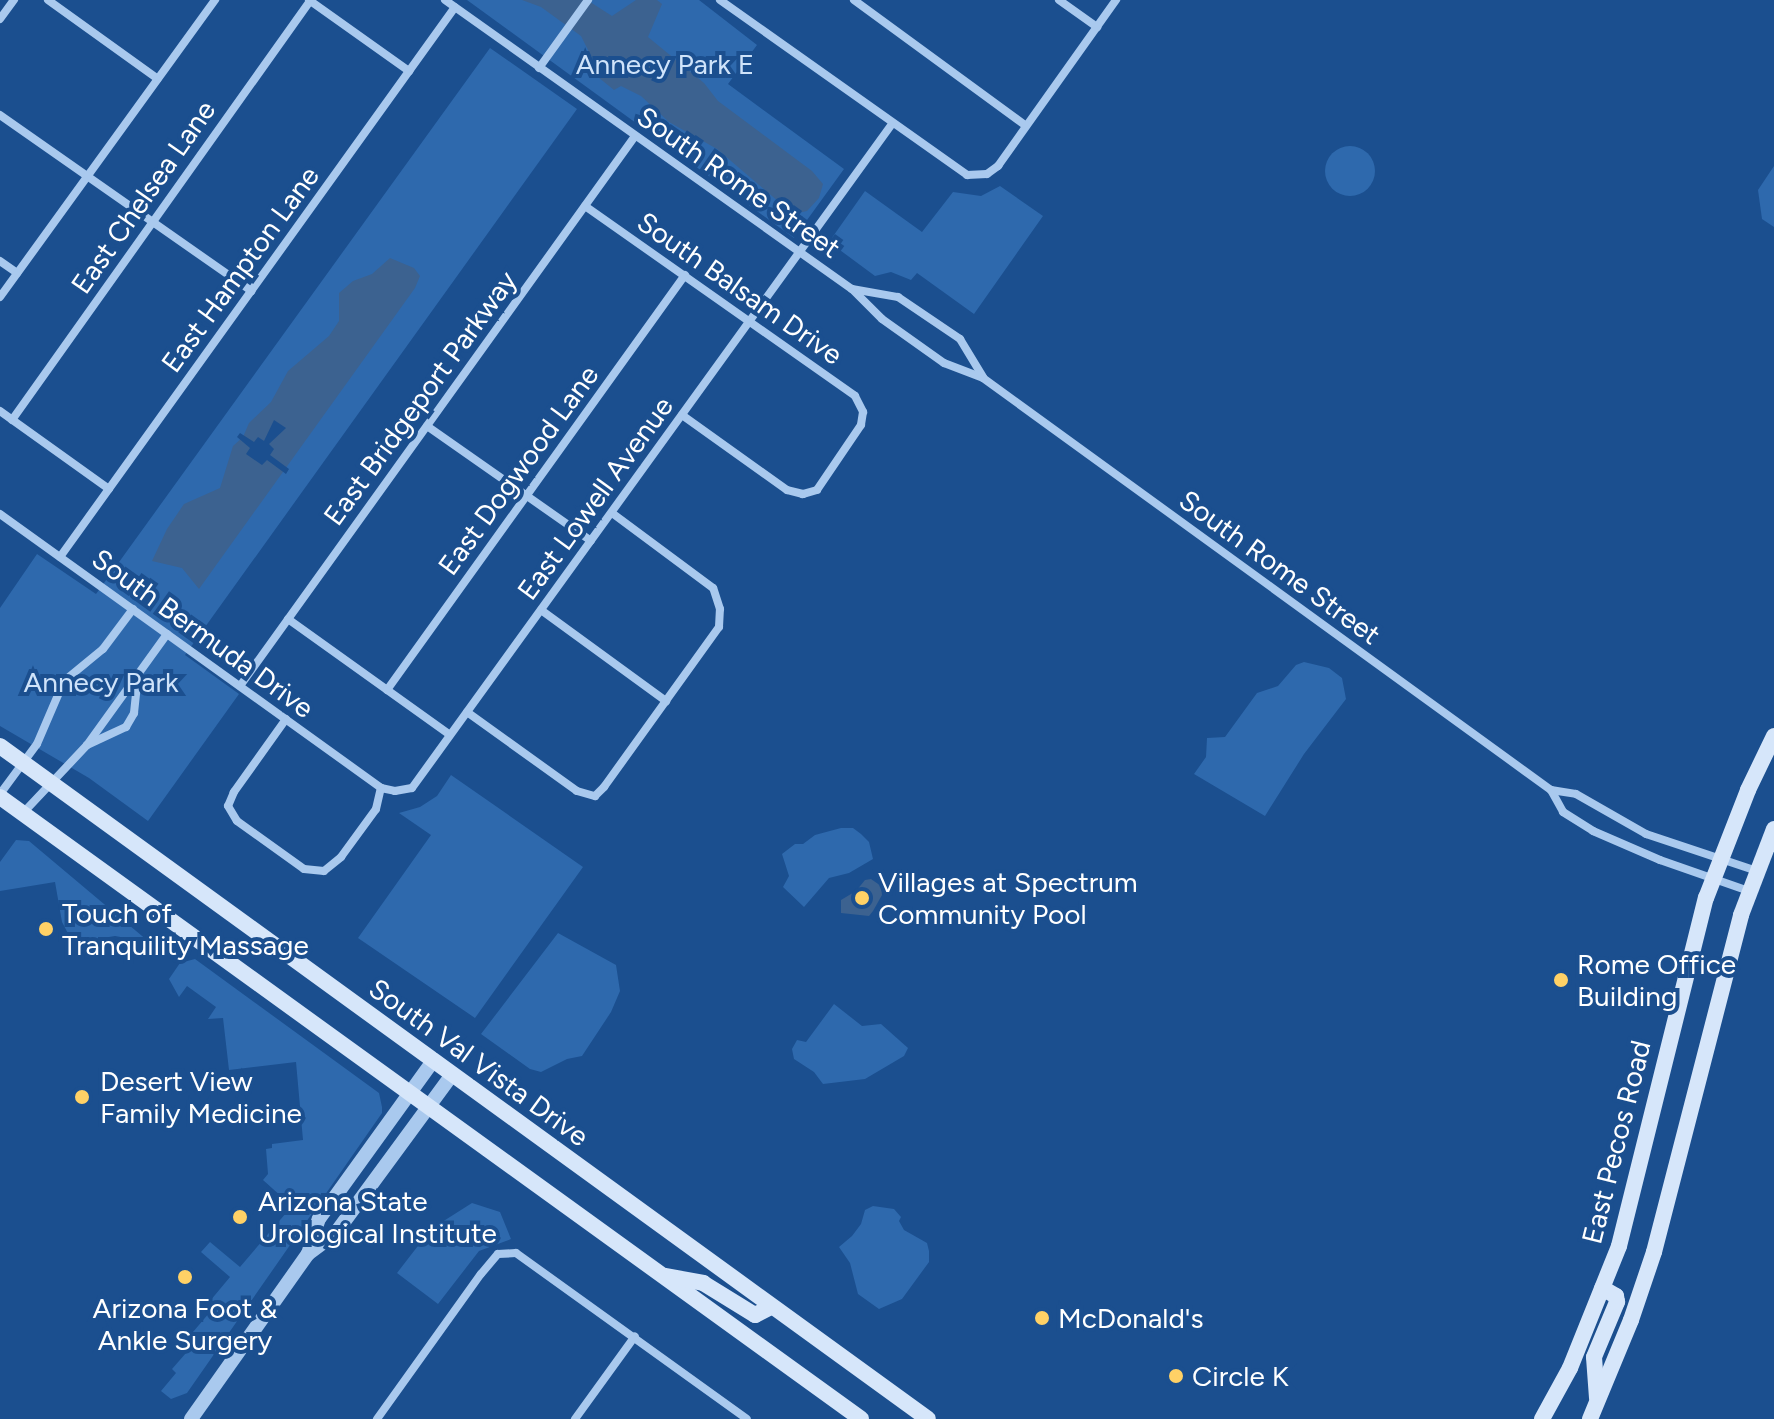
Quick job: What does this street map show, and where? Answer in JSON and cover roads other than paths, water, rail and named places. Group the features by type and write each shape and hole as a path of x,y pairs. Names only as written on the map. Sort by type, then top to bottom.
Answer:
{"main road":[{"name":"East Pecos Road","path":"1542,1419 1570,1368 1631,1204 1648,1118 1712,878 1774,736"},
{"name":"South Val Vista Drive","path":"0,746 928,1419"},
{"path":"0,796 656,1274 861,1419"},
{"path":"1594,1411 1654,1252 1749,891 1774,829"},
{"path":"656,1274 703,1283 755,1315 771,1307"},
{"path":"1594,1411 1594,1357 1617,1302 1616,1296 1602,1288"}],"street":[{"path":"0,19 14,0"},
{"path":"48,0 158,79"},
{"path":"0,297 215,0"},
{"path":"310,0 409,71"},
{"name":"East Chelsea Lane","path":"12,420 310,0"},
{"name":"South Rome Street","path":"445,0 852,289 882,319 944,363 983,378 1551,790 1563,812 1593,831 1660,860 1749,891"},
{"path":"539,68 588,0"},
{"path":"720,0 954,169 967,175 987,174 998,166 1116,0"},
{"path":"854,0 1026,126"},
{"path":"1059,0 1097,27"},
{"name":"East Hampton Lane","path":"60,557 455,7"},
{"path":"0,115 251,291"},
{"name":"East Lowell Avenue","path":"381,788 395,791 412,788 892,124"},
{"name":"East Bridgeport Parkway","path":"240,686 635,136"},
{"name":"South Balsam Drive","path":"585,206 855,396 863,412 861,425 817,490 803,494 787,490 682,415"},
{"path":"0,261 17,273"},
{"name":"East Dogwood Lane","path":"387,690 685,275"},
{"name":"South Rome Street","path":"852,289 898,297 960,339 983,378"},
{"path":"0,411 109,489"},
{"path":"427,426 591,541"},
{"path":"467,712 577,791 595,796 666,701 719,627 720,609 713,588 612,513"},
{"name":"South Bermuda Drive","path":"0,514 381,788"},
{"path":"0,796 42,735 64,681 103,649 133,609"},
{"path":"541,610 666,701"},
{"path":"288,619 450,735"},
{"path":"23,814 87,745 167,634"},
{"path":"87,745 126,727 134,713 138,674"},
{"path":"286,719 234,792 228,806 237,821 304,869 324,871 341,857 376,809 381,788"},
{"name":"South Rome Street","path":"1551,790 1576,794 1646,834 1757,871"},
{"path":"191,1419 308,1254 319,1219 433,1061"},
{"path":"308,1254 335,1234 452,1075"},
{"path":"377,1419 481,1274 498,1254 516,1253 747,1419"},
{"path":"575,1419 635,1336"}],"place":[{"name":"Villages at Spectrum Community Pool","path":"862,898"},
{"name":"Touch of Tranquility Massage","path":"46,929"},
{"name":"Rome Office Building","path":"1561,980"},
{"name":"Desert View Family Medicine","path":"82,1097"},
{"name":"Arizona State Urological Institute","path":"240,1217"},
{"name":"Arizona Foot & Ankle Surgery","path":"185,1277"},
{"name":"McDonald's","path":"1042,1318"},
{"name":"Circle K","path":"1176,1376"}],"park label":[{"name":"Annecy Park E","path":"665,64"},
{"name":"Annecy Park","path":"101,682"}]}
